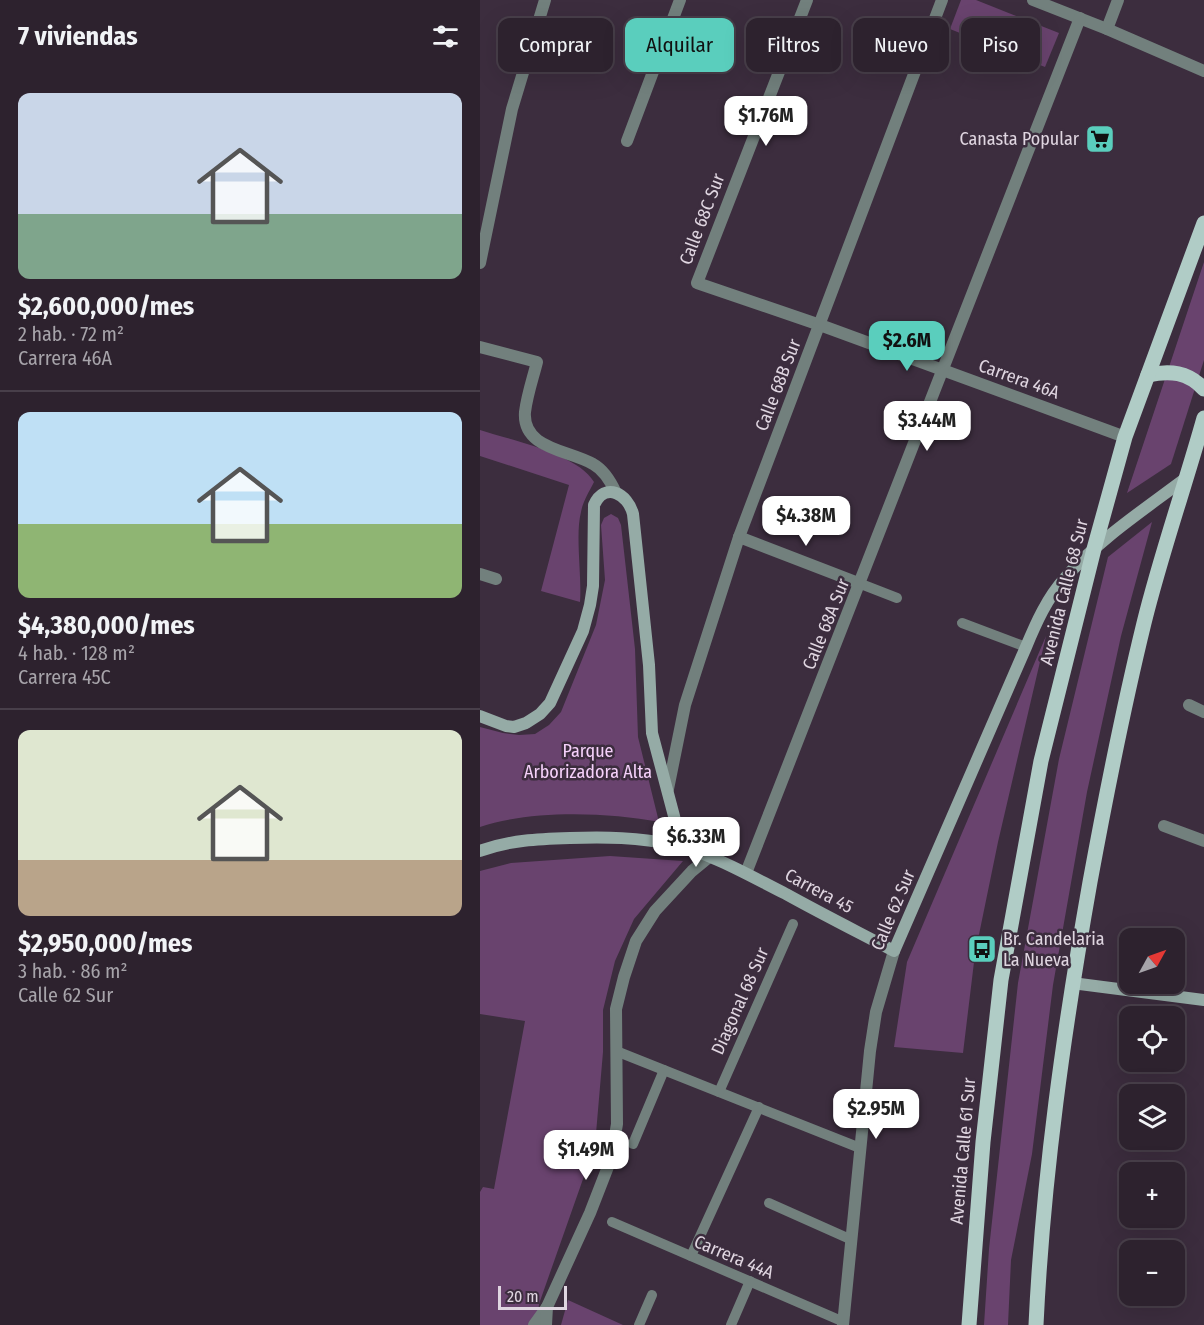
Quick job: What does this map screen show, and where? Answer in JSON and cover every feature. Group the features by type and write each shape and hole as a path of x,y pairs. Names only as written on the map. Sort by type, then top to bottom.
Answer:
{"main road":[{"name":"Avenida Calle 68 Sur","path":"1001,980 1041,760 1094,549 1125,437 1204,223"},
{"path":"1148,375 1165,371 1183,374 1198,382 1204,389"},
{"path":"1036,1325 1046,1189 1072,983 1111,766 1144,622 1204,418"},
{"name":"Avenida Calle 61 Sur","path":"969,1325 983,1142 1001,980"}],"street":[{"path":"480,263 512,109 545,0"},
{"path":"627,141 680,0"},
{"name":"Calle 68C Sur","path":"697,283 807,0"},
{"name":"Calle 68B Sur","path":"668,789 685,705 740,537 942,0"},
{"path":"1033,0 1204,71"},
{"path":"1107,29 1118,0"},
{"name":"Calle 68A Sur","path":"746,873 861,584 1080,18"},
{"name":"Carrera 46A","path":"697,283 820,325 1125,437"},
{"path":"480,347 537,362 525,414 528,431 538,442 594,464 611,482 616,493 606,494 594,505 593,586 583,631 550,703 540,714 526,723 510,726 480,716"},
{"name":"Calle 62 Sur","path":"843,1323 876,1012 894,951 1026,647 1049,600 1064,579 1094,549 1186,478"},
{"name":"Calle 68B Sur","path":"616,493 625,498 633,514 649,665 652,733 676,826 674,845"},
{"path":"740,537 861,584"},
{"path":"480,574 496,579"},
{"path":"1189,705 1204,712"},
{"path":"1164,826 1204,841"},
{"name":"Carrera 45","path":"480,851 507,842 532,839 597,837 647,840 674,845 746,873 894,951"},
{"path":"534,1325 547,1307 590,1213 611,1159 617,1124 616,1009 636,941 654,911 692,871 709,857"},
{"path":"1072,983 1204,1000"},
{"path":"546,1325 547,1307"}],"lane":[{"path":"861,584 897,598"},
{"path":"962,623 1026,647"},
{"name":"Diagonal 68 Sur","path":"719,1092 793,924"},
{"path":"616,1050 860,1148"},
{"path":"633,1144 664,1070"},
{"path":"691,1256 759,1107"},
{"path":"769,1203 852,1240"},
{"name":"Carrera 44A","path":"612,1222 843,1323"},
{"path":"730,1325 750,1281"},
{"path":"639,1325 652,1295"}],"green space":[{"path":"961,0 976,0 1021,18 961,18 961,33 950,29"},
{"path":"1040,25 1059,33 1045,67 1040,65"},
{"path":"1204,262 1204,360 1171,464 1127,493"},
{"path":"480,430 559,456 574,463 594,482 583,504 579,521 580,602 541,591 569,485 480,456"},
{"name":"Parque Arborizadora Alta","path":"611,514 618,518 621,525 635,649 638,737 659,822 616,816 568,814 500,821 480,827 480,727 503,733 535,734 549,725 561,712 596,625 605,580 601,525 604,518"},
{"path":"1152,522 1121,636 1087,792 1053,985 1032,1154 1011,1260 1008,1325 984,1325 989,1249 1018,983 1059,759 1108,557"},
{"path":"1046,636 998,842 975,954 963,1053 894,1047 907,962"},
{"path":"610,856 683,861 634,919 615,961 603,1010 603,1052 595,1145 539,1304 537,1325 480,1325 480,1192 483,1187 494,1189 525,1021 480,1014 480,871 511,863"},
{"path":"568,1300 623,1325 561,1325"}],"place":[{"name":"Canasta Popular","path":"1100,139"},
{"name":"Br. Candelaria La Nueva","path":"982,949"}]}
